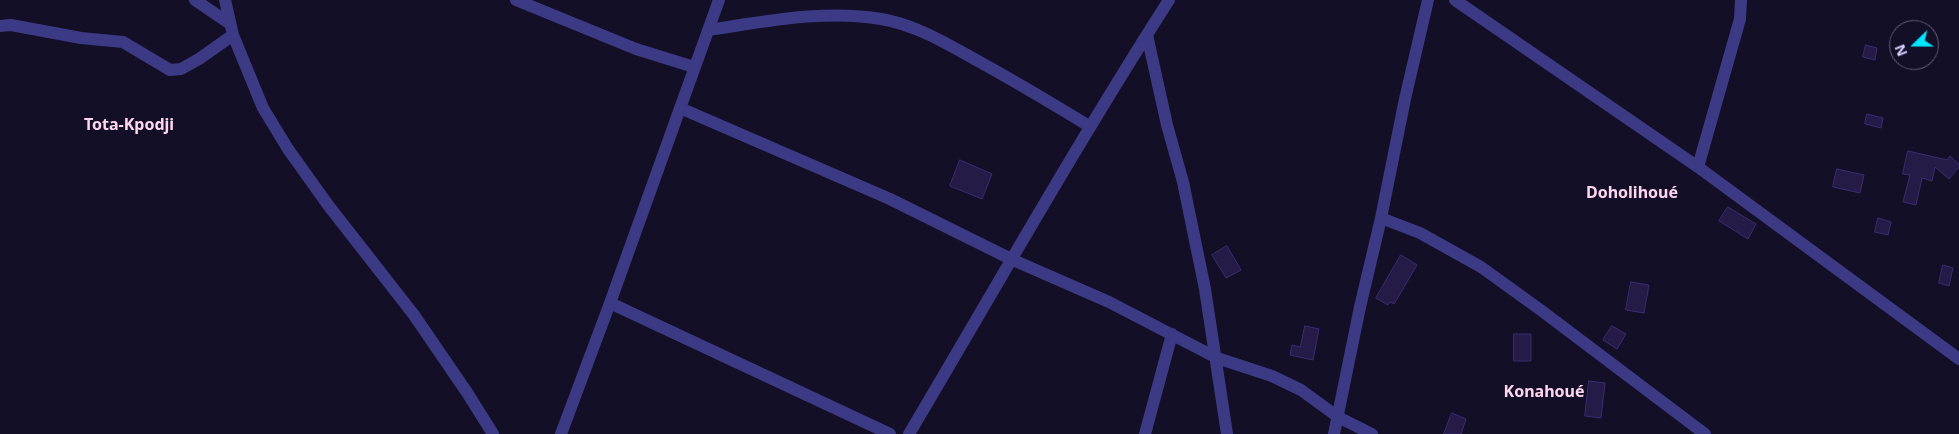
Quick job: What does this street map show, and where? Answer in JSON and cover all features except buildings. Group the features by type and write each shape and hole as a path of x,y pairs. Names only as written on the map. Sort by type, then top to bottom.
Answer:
{"street":[{"path":"194,0 231,29"},
{"path":"226,0 231,29 263,108 288,149 328,205 414,315 493,434"},
{"path":"516,0 636,48 694,67"},
{"path":"561,434 719,0"},
{"path":"909,434 1013,260 1090,126 1169,0"},
{"path":"1334,434 1405,99 1428,0"},
{"path":"1455,0 1698,167 1959,359"},
{"path":"1698,167 1740,20 1741,0"},
{"path":"708,30 773,20 830,16 881,19 923,31 1007,77 1090,126"},
{"path":"0,26 12,25 81,38 122,42 170,70 181,69 199,59 231,29"},
{"path":"1147,35 1167,125 1183,182 1205,289 1217,358 1227,434"},
{"path":"680,108 882,196 1013,260 1109,302 1217,358 1272,376 1301,390 1338,417 1372,434"},
{"path":"1381,218 1420,233 1481,267 1704,434"},
{"path":"610,303 890,434"},
{"path":"1145,434 1172,334"}],"district":[{"name":"Tota-Kpodji","path":"129,125"},
{"name":"Doholihoué","path":"1632,193"},
{"name":"Konahoué","path":"1544,392"}]}
